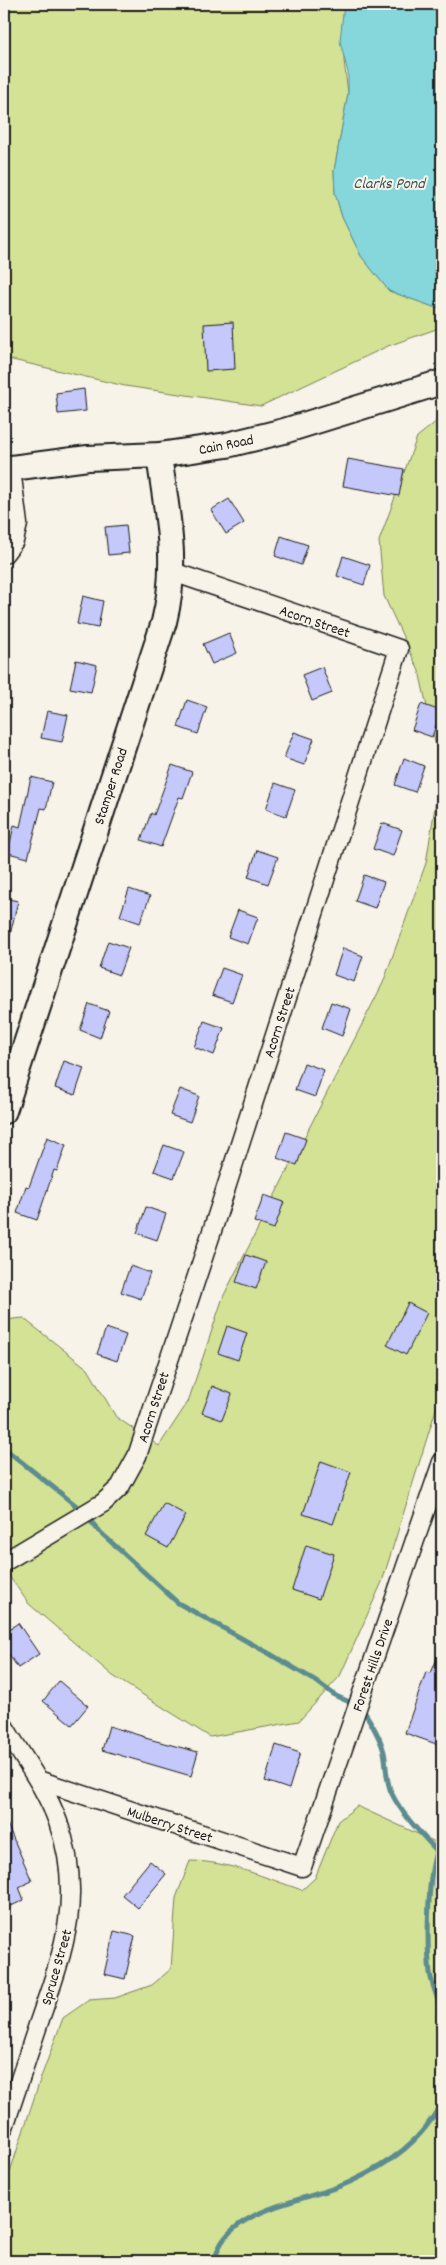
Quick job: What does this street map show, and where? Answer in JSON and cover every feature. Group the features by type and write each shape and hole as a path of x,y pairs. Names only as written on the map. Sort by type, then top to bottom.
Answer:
{"street":[{"name":"Cain Road","path":"8,469 88,458 159,455 227,445 284,431 442,382"},
{"name":"Stamper Road","path":"4,1111 164,622 173,572 172,548 159,455"},
{"path":"4,554 14,541 18,524 8,469"},
{"name":"Acorn Street","path":"4,1562 103,1503 123,1482 137,1456 219,1210 399,649 173,572"},
{"name":"Forest Hills Drive","path":"302,1867 442,1462"},
{"name":"Spruce Street","path":"4,1726 38,1780 58,1823 65,1845 70,1880 68,1927 64,1950 4,2127"},
{"name":"Mulberry Street","path":"38,1780 302,1867"}],"green space":[{"path":"4,4 345,4 344,61 348,93 334,171 335,193 342,217 361,256 389,291 442,310 442,327 388,346 261,406 125,386 4,358"},
{"path":"442,417 442,1390 382,1582 340,1676 299,1721 210,1737 113,1676 29,1604 4,1569 4,1320 23,1318 88,1369 116,1417 159,1446 188,1402 223,1297 383,983 426,863 441,769 419,671 384,596 379,541 417,437"},
{"path":"357,1806 442,1845 442,2261 4,2261 4,2190 40,2080 63,2018 89,2000 115,1998 152,1985 171,1969 176,1898 190,1861 233,1867 302,1890 315,1878 338,1821"}],"water":[{"name":"Clarks Pond","path":"344,4 442,4 442,310 389,291 361,256 342,217 335,193 334,171 348,93 348,73 340,41"}],"building":[{"path":"233,322 235,369 206,371 204,324"},
{"path":"84,389 86,411 58,414 56,393"},
{"path":"348,459 404,469 399,496 343,486"},
{"path":"229,499 244,523 226,534 211,510"},
{"path":"126,525 129,553 108,555 105,527"},
{"path":"281,536 308,545 301,565 275,556"},
{"path":"343,556 370,565 364,585 337,576"},
{"path":"83,596 103,601 98,628 77,624"},
{"path":"229,633 237,653 212,664 203,644"},
{"path":"76,660 97,665 91,692 70,688"},
{"path":"322,667 332,693 312,701 302,675"},
{"path":"187,700 207,707 198,734 178,727"},
{"path":"421,704 441,711 432,737 412,730"},
{"path":"47,711 68,715 62,742 41,738"},
{"path":"294,732 314,739 304,765 284,758"},
{"path":"404,758 424,766 415,792 395,785"},
{"path":"172,765 192,772 183,798 179,797 161,847 141,840 151,813 154,815"},
{"path":"31,777 52,782 46,809 41,808 28,858 8,853 14,825 20,827"},
{"path":"275,783 295,790 286,816 266,809"},
{"path":"382,823 402,830 393,856 373,849"},
{"path":"257,850 278,857 268,884 248,877"},
{"path":"364,875 384,882 375,908 355,901"},
{"path":"129,889 150,896 140,923 120,916"},
{"path":"4,898 18,901 9,939 4,938"},
{"path":"238,910 258,917 248,944 228,937"},
{"path":"108,941 129,948 119,975 99,968"},
{"path":"343,948 363,956 354,982 334,975"},
{"path":"222,968 242,975 232,1002 212,995"},
{"path":"331,1002 351,1009 342,1036 322,1028"},
{"path":"89,1004 109,1011 100,1038 80,1030"},
{"path":"204,1021 224,1028 214,1055 194,1047"},
{"path":"64,1061 84,1068 75,1095 55,1088"},
{"path":"304,1063 324,1070 315,1097 295,1090"},
{"path":"180,1089 199,1096 190,1122 170,1115"},
{"path":"286,1132 306,1139 297,1165 277,1158"},
{"path":"47,1137 66,1145 57,1171 54,1170 37,1220 17,1213 26,1186 29,1187"},
{"path":"164,1145 184,1152 174,1178 154,1171"},
{"path":"264,1195 284,1202 274,1229 254,1222"},
{"path":"146,1207 166,1214 157,1240 137,1233"},
{"path":"246,1255 266,1262 256,1289 236,1282"},
{"path":"130,1266 150,1273 141,1299 121,1292"},
{"path":"408,1303 427,1313 406,1355 387,1345"},
{"path":"227,1326 247,1333 238,1360 218,1353"},
{"path":"106,1328 126,1335 117,1361 97,1354"},
{"path":"212,1386 232,1394 222,1420 202,1413"},
{"path":"321,1461 351,1472 333,1524 303,1514"},
{"path":"164,1503 186,1515 168,1548 146,1536"},
{"path":"306,1545 334,1554 319,1599 292,1590"},
{"path":"18,1623 39,1654 18,1668 4,1647 4,1633"},
{"path":"442,1647 442,1746 405,1733 426,1672 431,1673"},
{"path":"59,1681 88,1706 72,1725 43,1701"},
{"path":"109,1726 198,1752 191,1776 102,1750"},
{"path":"276,1745 300,1753 289,1789 265,1781"},
{"path":"4,1817 32,1881 19,1887 24,1900 11,1906 4,1889"},
{"path":"150,1861 166,1874 138,1908 122,1895"},
{"path":"114,1931 135,1936 125,1979 104,1974"}],"waterway":[{"path":"4,1448 79,1508 100,1532 178,1603 316,1681 336,1696 354,1704"},
{"path":"362,1708 382,1746 388,1784 392,1794 406,1816 437,1851"},
{"path":"442,1841 437,1850 433,1865 428,1924 430,1973 442,2013"},
{"path":"215,2261 221,2243 233,2229 250,2218 292,2201 350,2182 391,2159 425,2128 442,2101"}]}
